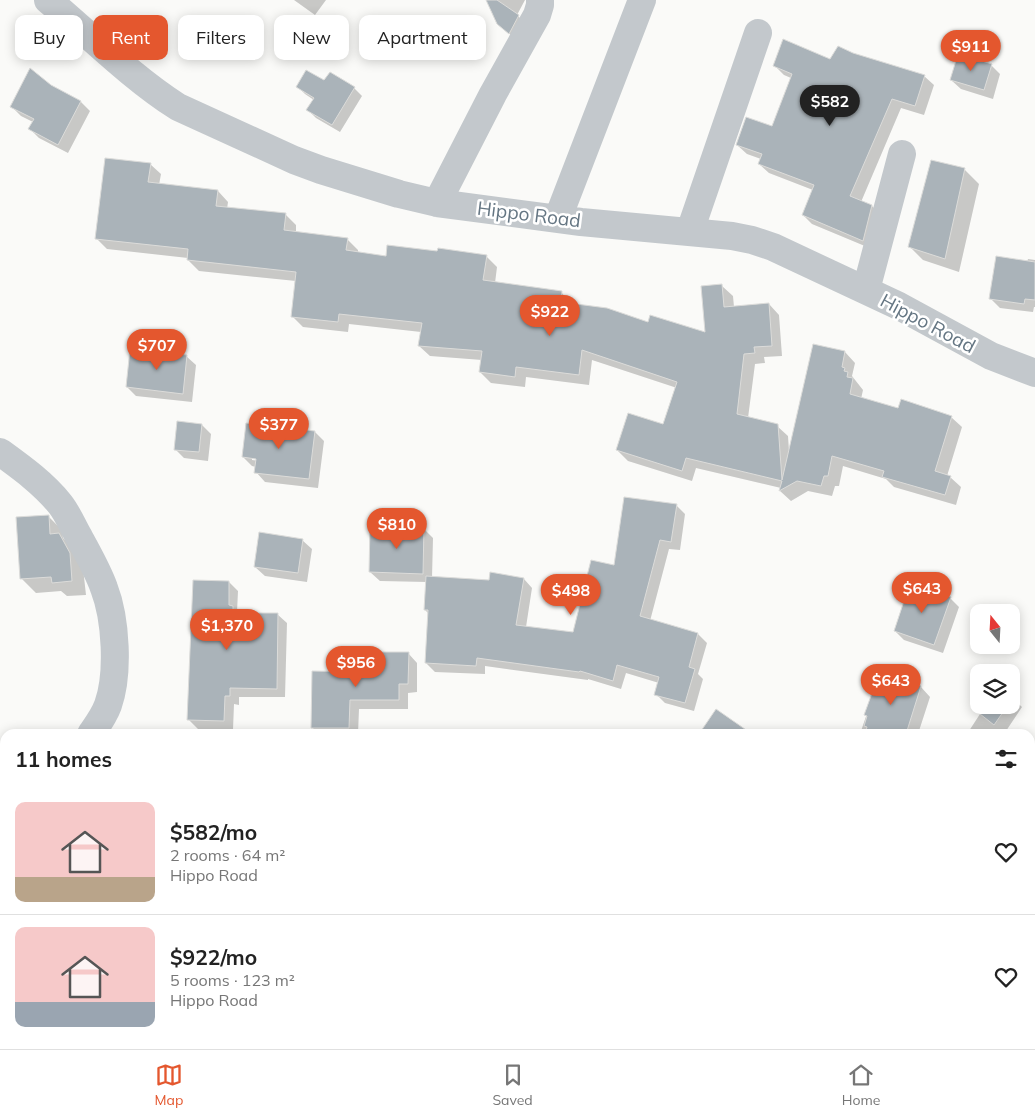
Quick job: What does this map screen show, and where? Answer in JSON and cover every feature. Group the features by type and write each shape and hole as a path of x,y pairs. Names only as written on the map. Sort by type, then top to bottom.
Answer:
{"street":[{"name":"Hippo Road","path":"48,0 112,57 161,95 186,110 294,160 399,194 438,202 558,218 732,236 766,245 866,290 990,356 1035,373"},
{"path":"438,202 493,94 537,15 540,0"},
{"path":"558,218 642,0"},
{"path":"690,231 758,33"},
{"path":"866,290 902,154"},
{"path":"0,452 34,477 61,506 92,562 104,589 112,618 114,646 112,684 108,704 102,719 95,729"}],"building":[{"path":"486,0 497,0 519,15 509,34 497,24"},
{"path":"783,39 830,59 838,46 853,53 925,75 915,106 892,99 850,196 872,205 863,241 802,215 814,185 758,164 762,154 736,145 746,117 772,126 792,74 773,66"},
{"path":"958,54 992,64 984,90 950,80"},
{"path":"30,68 51,85 81,101 58,145 28,129 34,119 10,107"},
{"path":"306,70 324,80 330,72 355,87 332,125 306,110 314,98 296,87"},
{"path":"105,158 151,163 148,182 218,190 216,206 286,213 284,230 348,238 346,250 386,256 387,245 437,251 438,248 487,255 483,280 562,291 561,302 607,308 648,322 650,315 705,332 701,286 722,284 724,307 769,303 772,346 754,347 755,353 744,354 737,414 778,424 782,480 813,344 845,351 842,367 845,368 844,371 848,372 847,377 853,378 850,394 898,408 901,399 952,416 935,471 951,476 945,495 882,477 884,471 832,456 828,476 824,476 821,486 797,481 779,491 782,481 686,458 682,471 616,450 628,413 663,424 677,382 582,350 579,375 516,367 515,377 479,372 482,351 418,346 422,323 339,314 338,322 291,317 296,272 187,260 188,249 95,239"},
{"path":"931,160 965,168 945,259 908,247"},
{"path":"996,256 1035,262 1035,300 1025,299 1024,304 989,299"},
{"path":"130,349 187,355 183,394 126,387"},
{"path":"177,421 202,424 199,452 174,450"},
{"path":"246,423 315,431 309,479 254,473 256,459 242,457"},
{"path":"624,497 677,504 671,542 660,540 640,616 698,633 689,667 695,669 685,703 654,695 659,677 617,665 613,681 580,671 477,658 476,666 425,663 428,610 424,610 426,576 489,580 490,572 524,578 516,625 573,632 591,560 614,565"},
{"path":"49,515 50,534 59,533 70,553 72,581 52,583 51,577 20,579 16,517"},
{"path":"370,526 424,527 423,574 369,572"},
{"path":"259,532 303,539 298,573 254,567"},
{"path":"193,580 229,581 229,605 233,606 233,613 278,613 277,689 230,688 230,696 225,696 224,721 187,720"},
{"path":"910,583 951,597 934,645 894,631"},
{"path":"368,652 409,652 408,684 399,684 399,700 350,700 349,728 311,728 312,671 368,672"},
{"path":"879,674 921,686 908,729 866,729 867,727 864,726 867,716 864,715"},
{"path":"716,709 745,729 702,729"},
{"path":"980,714 1002,714 994,725"}]}
